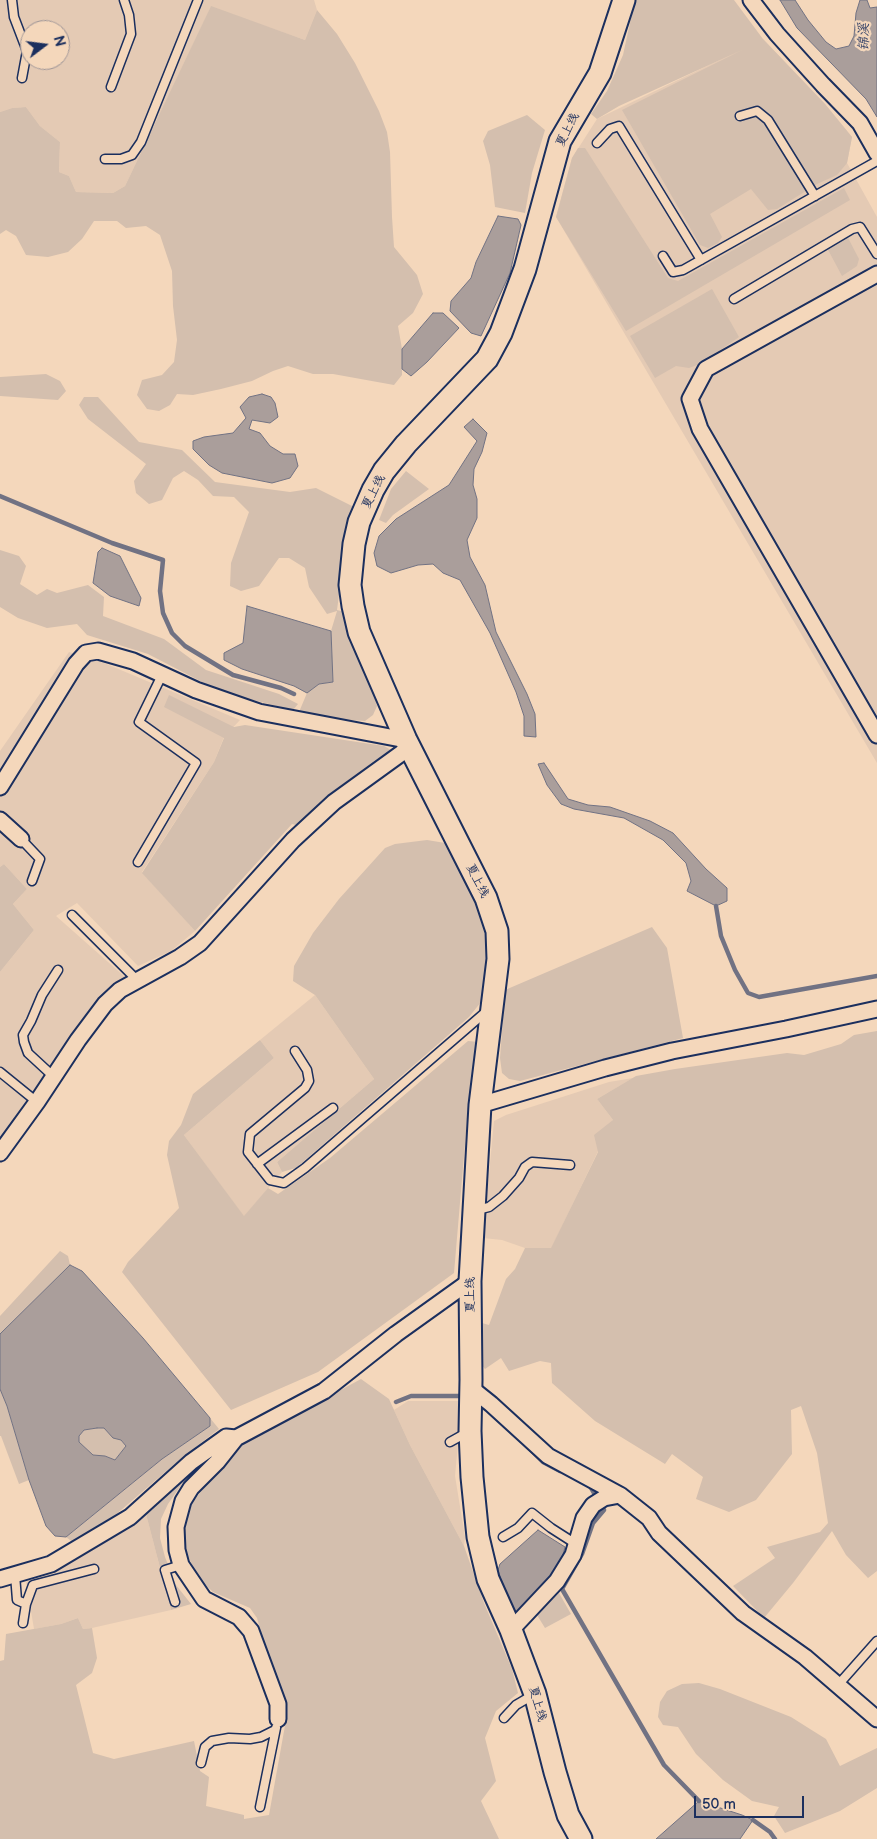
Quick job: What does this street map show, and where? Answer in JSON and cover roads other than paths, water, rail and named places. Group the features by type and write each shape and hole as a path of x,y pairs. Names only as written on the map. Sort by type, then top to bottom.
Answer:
{"street":[{"name":"夏上线","path":"581,1839 566,1807 535,1694 511,1630 488,1579 478,1538 472,1477 470,1431 470,1282 480,1106 498,959 498,931 486,898 408,743 358,632 352,606 350,585 354,544 359,522 373,490 384,471 406,444 487,359 501,333 525,269 560,141 600,73 624,0"},
{"path":"751,0 777,34 860,123 877,153"},
{"path":"877,274 706,369 690,399 700,430 877,735"},
{"path":"0,787 71,672 86,653 98,651 133,661 196,690 259,712 408,743"},
{"path":"0,1153 105,1004 120,990 180,957 200,943 293,840 327,808 408,743"},
{"path":"0,820 21,839"},
{"path":"480,1106 605,1068 672,1051 877,1009"},
{"path":"276,1724 278,1704 251,1631 239,1617 204,1599 181,1566 177,1550 176,1527 183,1501 191,1488 217,1462 236,1438 324,1391 396,1334 470,1282"},
{"path":"471,1388 548,1456 620,1495 649,1518 659,1532 743,1614 805,1657 877,1719"},
{"path":"7,1577 51,1564 89,1544 130,1518 191,1462 226,1438 236,1438"},
{"path":"511,1630 557,1581 573,1555 584,1518 593,1505 604,1498 620,1495"}],"lane":[{"path":"12,0 14,17 27,51 22,78"},
{"path":"111,87 131,34 129,15 124,0"},
{"path":"105,159 121,159 132,155 141,142 198,0"},
{"path":"740,116 757,111 768,120 815,196"},
{"path":"597,143 610,129 619,126 701,260"},
{"path":"663,256 673,272 683,270 877,161"},
{"path":"734,299 852,228 860,227 877,254"},
{"path":"138,862 196,763 139,722 162,675"},
{"path":"21,839 40,859 32,881"},
{"path":"72,915 137,980"},
{"path":"54,1077 28,1053 23,1035 42,995 58,970"},
{"path":"295,1051 307,1070 309,1080 305,1088 250,1134 248,1152 270,1180 284,1183 305,1168 493,1006"},
{"path":"0,1072 37,1102"},
{"path":"257,1164 333,1108"},
{"path":"474,1210 489,1206 502,1196 519,1178 525,1167 532,1162 570,1165"},
{"path":"450,1442 470,1431"},
{"path":"503,1537 518,1528 532,1513 576,1544"},
{"path":"175,1602 165,1570 181,1566"},
{"path":"23,1624 26,1604 33,1585 94,1569"},
{"path":"7,1577 17,1600 26,1604"},
{"path":"838,1685 877,1640"},
{"path":"504,1718 516,1705 535,1694"},
{"path":"201,1763 205,1747 212,1741 229,1738 250,1739 261,1737 276,1724"},
{"path":"260,1808 276,1724"}],"water":[{"name":"锦溪","path":"780,0 795,0 826,42 836,49 849,46 854,36 856,13 860,0 867,0 870,8 877,7 877,117 866,99 797,28"},
{"path":"498,216 518,219 521,225 510,273 481,336 471,333 450,311 451,301 471,278 476,262"},
{"path":"433,313 443,313 459,328 411,376 402,369 402,349"},
{"path":"262,394 271,397 275,403 278,417 270,423 252,420 249,429 260,433 270,446 283,454 295,454 298,466 290,478 272,483 222,473 209,465 193,449 193,441 204,437 233,433 246,418 240,407 249,397"},
{"path":"473,419 487,433 482,452 474,469 473,485 477,499 477,518 467,540 470,557 485,585 496,632 535,714 536,737 524,736 524,716 516,692 490,633 460,580 443,573 433,564 418,565 391,573 377,566 374,553 379,536 396,519 449,485 477,441 464,427"},
{"path":"102,548 120,556 141,598 139,606 110,596 93,583 98,552"},
{"path":"247,606 331,631 333,682 319,684 307,693 294,686 242,669 224,660 224,653 243,643"},
{"path":"544,763 568,799 588,805 610,807 650,821 673,833 706,869 727,888 727,901 716,906 687,891 691,881 686,863 663,840 624,818 574,809 561,804 547,785 538,764"},
{"path":"70,1265 82,1271 143,1338 210,1418 210,1426 162,1459 66,1537 55,1536 46,1526 0,1389 0,1334","holes":["104,1428 113,1438 121,1440 126,1446 115,1460 105,1456 93,1455 79,1442 79,1436 84,1430"]},
{"path":"538,1530 565,1547 560,1566 551,1580 514,1615 508,1604 498,1570 500,1564"},
{"path":"699,1801 753,1820 740,1839 656,1839"}],"waterway":[{"path":"0,496 112,543 163,560 160,591 163,613 172,633 185,646 233,675 281,688 294,694"},
{"path":"716,906 721,936 735,970 748,993 759,997 877,976"},
{"path":"396,1402 411,1396 466,1396"},
{"path":"527,1446 543,1462 560,1471"},
{"path":"590,1486 604,1510 593,1523 582,1554 562,1589 664,1765 699,1801"},
{"path":"753,1820 770,1832 775,1839"}]}
